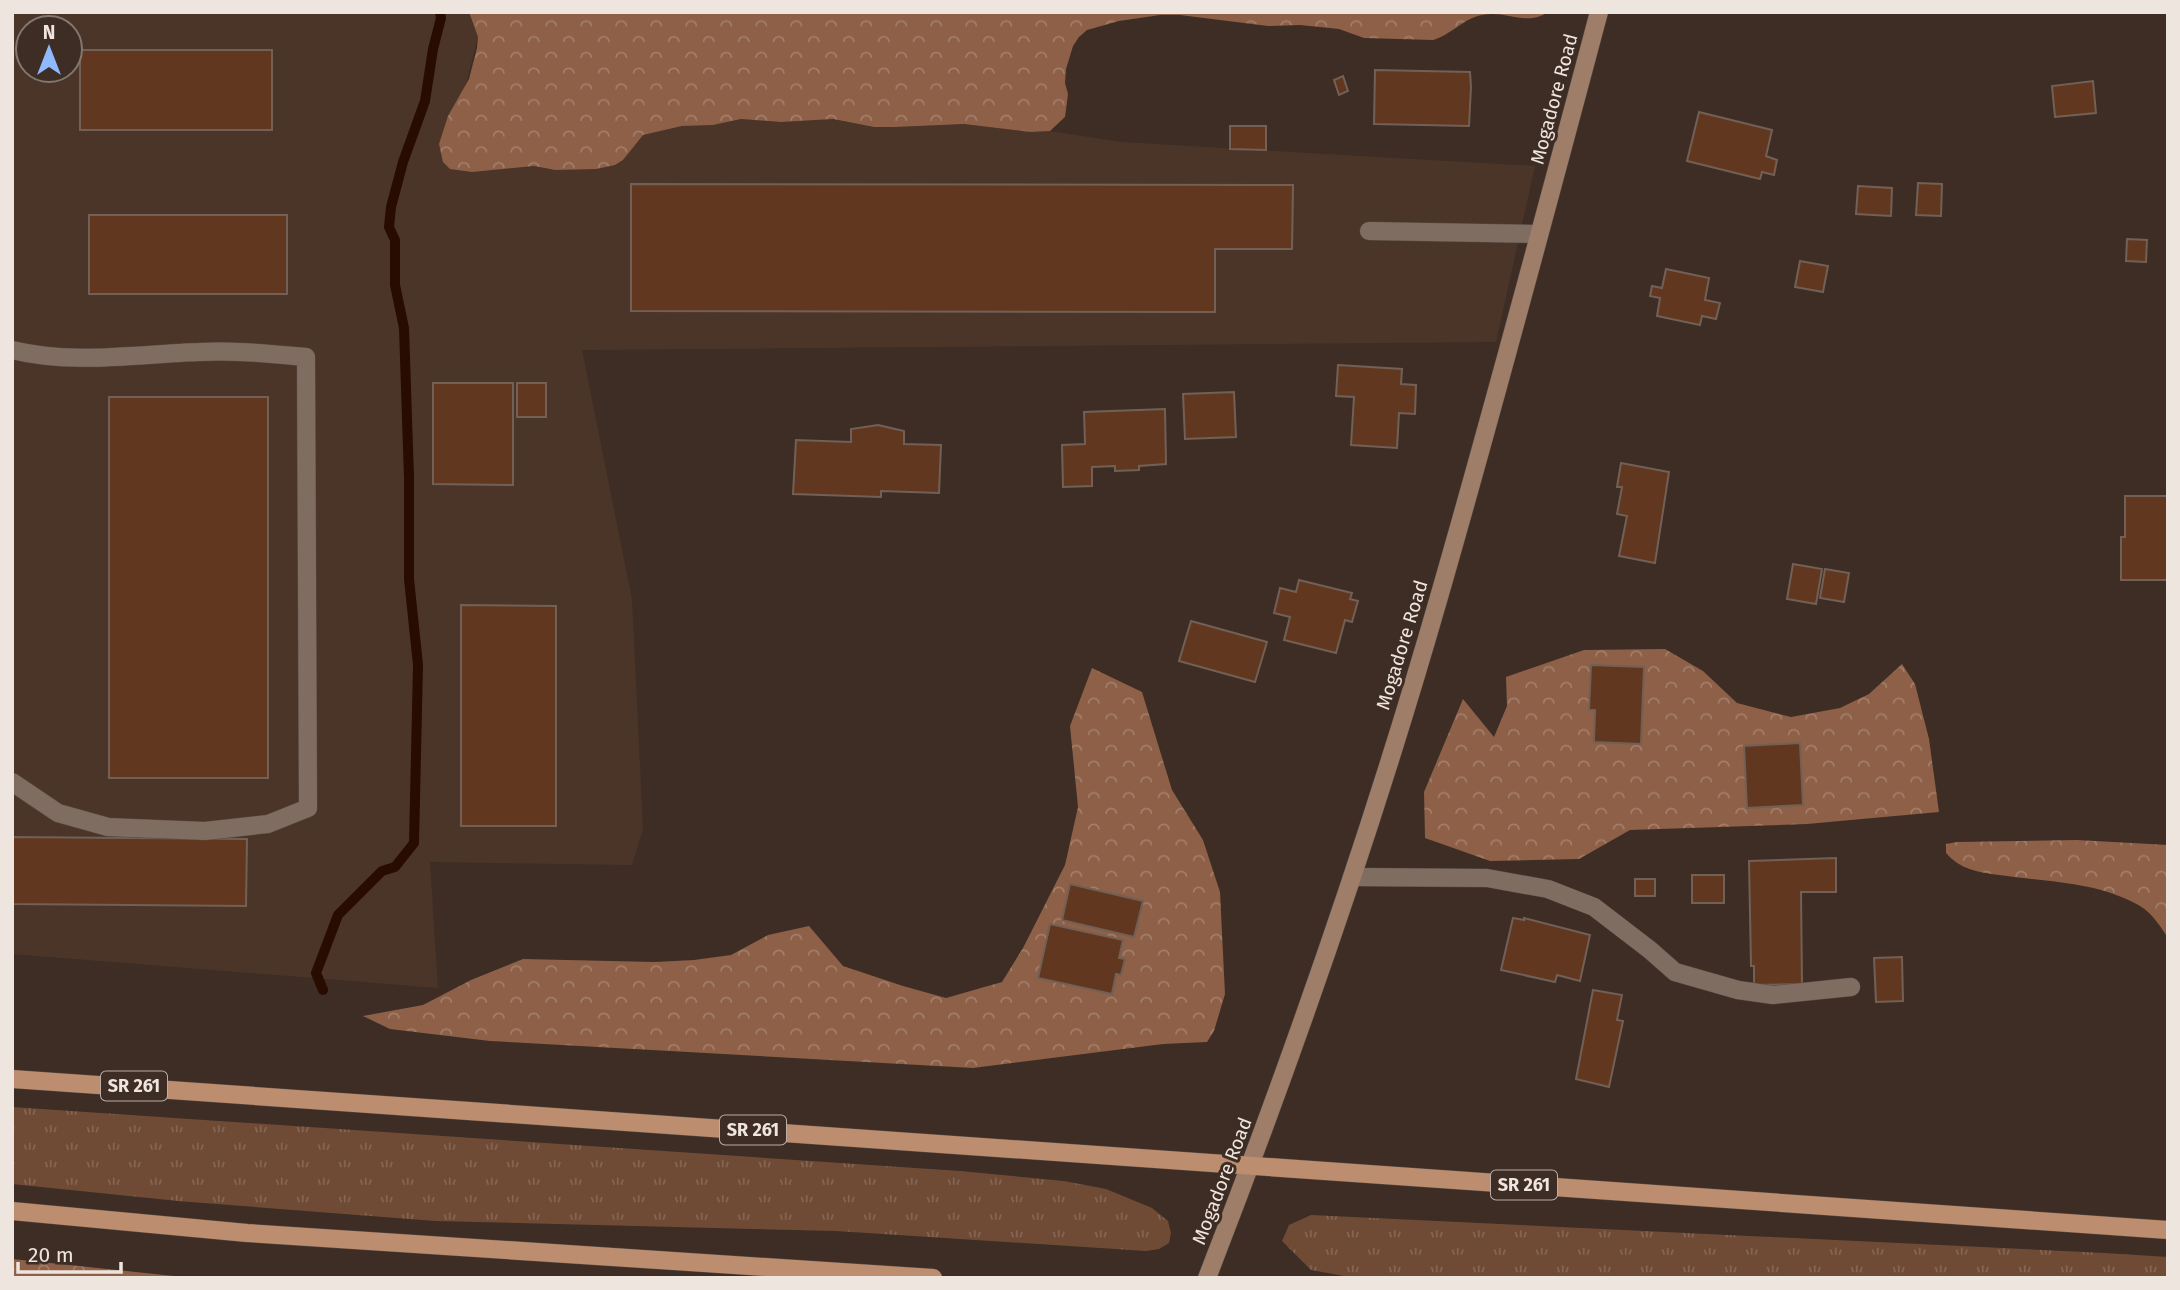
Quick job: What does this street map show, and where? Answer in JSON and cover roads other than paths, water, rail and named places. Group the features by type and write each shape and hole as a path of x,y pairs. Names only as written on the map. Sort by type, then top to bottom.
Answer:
{"main road":[{"name":"SR 261","path":"12,1079 2168,1230"},
{"path":"12,1211 247,1233 933,1278"}],"street":[{"name":"Mogadore Road","path":"1207,1278 1251,1165 1352,877 1439,598 1600,12"}],"lane":[{"path":"1369,231 1538,234"},
{"path":"12,350 72,358 203,351 306,357 308,808 268,824 205,831 108,827 58,813 12,782"},
{"path":"1352,877 1487,878 1548,889 1594,907 1675,972 1738,990 1773,995 1851,987"}],"waterway":[{"path":"323,990 316,973 338,915 382,871 395,867 414,843 418,665 409,579 404,328 395,285 395,240 389,227 391,207 403,162 425,101 440,12"}]}
